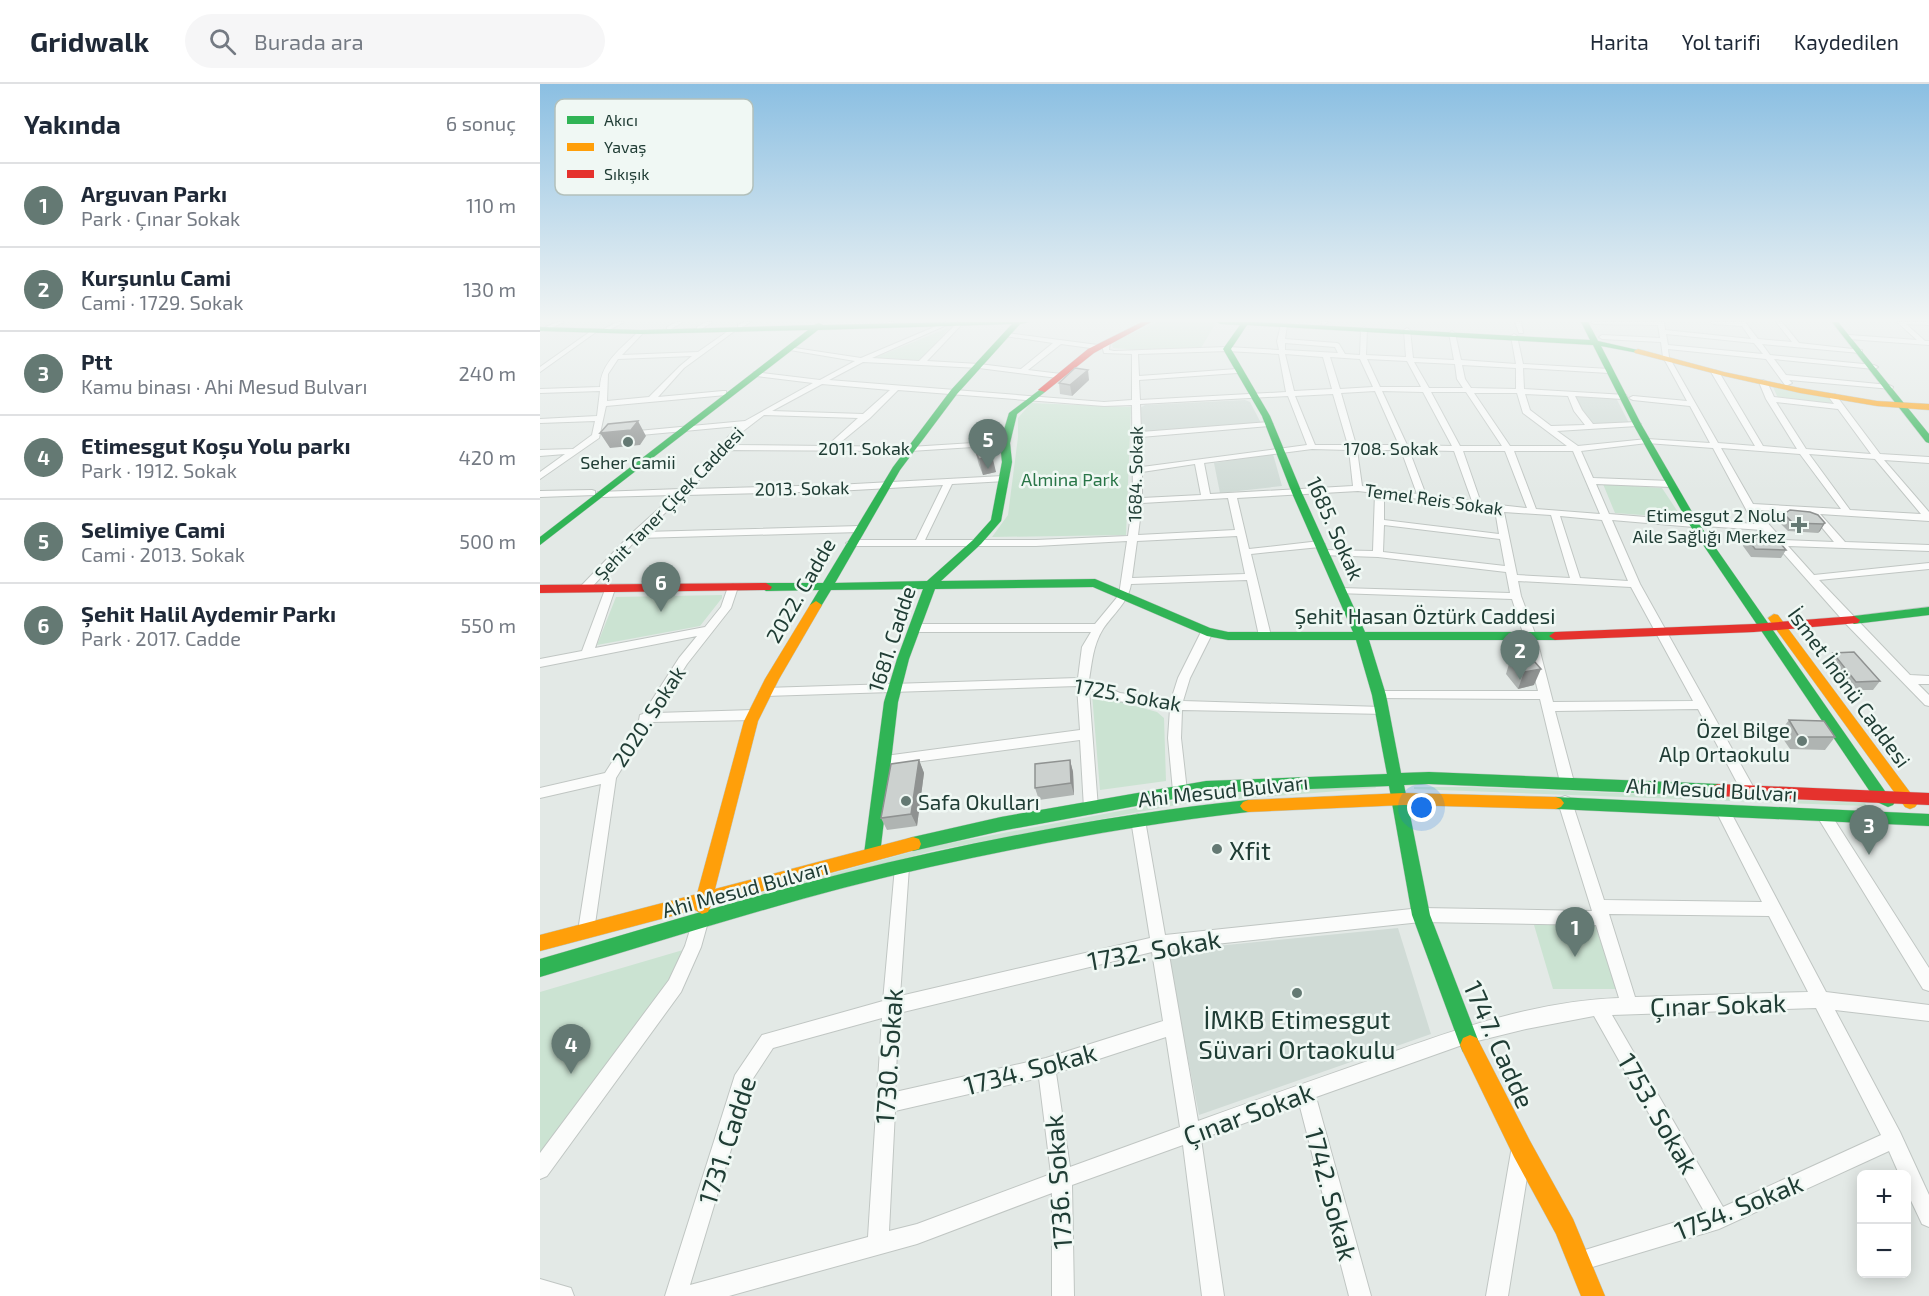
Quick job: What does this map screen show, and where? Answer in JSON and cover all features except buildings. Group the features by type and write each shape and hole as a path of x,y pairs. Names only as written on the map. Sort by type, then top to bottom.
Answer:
{"main road":[{"path":"681,430 742,379"},
{"path":"540,530 596,493 752,379"},
{"name":"2022. Cadde","path":"700,922 704,898 754,715 765,692 825,586 910,449 967,379"},
{"name":"1681. Cadde","path":"873,854 891,702 931,584 996,521 1006,462 1005,443 1012,413 1055,379"},
{"name":"1685. Sokak","path":"1242,379 1269,424 1361,636 1379,694 1399,798"},
{"name":"İsmet İnönü Caddesi","path":"1615,379 1628,397 1637,424 1652,441 1671,484 1772,626 1882,798 1927,822"},
{"name":"İsmet İnönü Caddesi","path":"1619,379 1700,524"},
{"path":"1746,379 1763,382 1787,382 1836,401 1929,406"},
{"path":"1883,379 1901,406 1929,440"},
{"path":"540,542 596,493"},
{"name":"Şehit Hasan Öztürk Caddesi","path":"540,590 1095,583 1207,632 1228,636 1530,636 1661,632 1851,622 1929,611"},
{"name":"İsmet İnönü Caddesi","path":"1772,626 1927,822"},
{"name":"Ahi Mesud Bulvarı","path":"540,943 873,854 1001,824 1180,791 1238,785 1395,778 1567,782 1929,799"},
{"name":"Ahi Mesud Bulvarı","path":"540,968 902,867 968,852 1138,820 1229,807 1399,798 1565,802 1927,822"},
{"name":"1747. Cadde","path":"1399,798 1421,915 1465,1035 1522,1149 1565,1227 1593,1296"}],"street":[{"path":"596,436 603,404 604,379"},
{"path":"652,399 671,379"},
{"path":"794,379 1104,404 1377,389 1426,389 1570,393 1692,404"},
{"name":"Şehit Taner Çiçek Caddesi","path":"584,589 635,535 684,491 722,447 747,423 828,379"},
{"name":"1684. Sokak","path":"1124,595 1138,501 1136,379"},
{"path":"1287,379 1312,447"},
{"path":"1332,379 1353,447 1358,488"},
{"path":"1372,379 1422,496"},
{"path":"1420,379 1458,449 1477,504"},
{"path":"1461,379 1509,450 1533,512"},
{"path":"1520,379 1520,391 1526,411 1576,449 1635,584 1748,790"},
{"path":"1681,379 1714,445 1750,507 1851,622 1929,702"},
{"path":"1719,379 1760,448"},
{"path":"1785,379 1787,382 1889,387"},
{"path":"1763,382 1770,399 1803,451 1848,513"},
{"path":"829,448 896,388"},
{"path":"540,391 603,389"},
{"path":"603,404 723,393"},
{"path":"1570,393 1590,427"},
{"path":"1770,399 1836,401 1928,518"},
{"path":"762,413 867,416"},
{"path":"540,422 600,418"},
{"path":"619,434 747,423"},
{"path":"1137,435 1269,424"},
{"path":"1549,429 1637,424"},
{"path":"540,476 596,436 608,435"},
{"name":"1708. Sokak","path":"1137,470 1312,447 1576,449 1652,441 1929,460"},
{"name":"2011. Sokak","path":"722,447 910,449 1005,443"},
{"path":"540,453 575,451"},
{"path":"1199,461 1206,497"},
{"name":"2013. Sokak","path":"540,494 887,486 1003,479"},
{"path":"1590,481 1671,484"},
{"path":"920,543 948,483"},
{"name":"Temel Reis Sokak","path":"1138,501 1358,488 1533,512 1766,527"},
{"path":"1378,554 1380,490"},
{"path":"1232,496 1265,636"},
{"path":"1750,507 1928,518"},
{"path":"1499,508 1516,596 1530,636 1567,782"},
{"path":"1814,511 1841,544"},
{"path":"1555,514 1576,581"},
{"path":"1380,522 1504,537"},
{"path":"635,535 860,529"},
{"path":"851,543 1036,543 1241,533"},
{"path":"1780,543 1929,548"},
{"path":"1245,552 1322,549 1378,554 1512,574 1635,584"},
{"path":"1811,578 1929,566"},
{"path":"1126,581 1251,577"},
{"name":"2020. Sokak","path":"586,931 609,777 644,718 683,661 726,609 733,587"},
{"path":"587,654 610,589"},
{"path":"1341,591 1516,596"},
{"path":"1092,808 1083,682 1088,647 1098,628 1124,595"},
{"path":"915,628 1098,628"},
{"path":"540,663 708,630"},
{"path":"1180,791 1175,741 1176,705 1187,674 1207,632"},
{"path":"1907,679 1929,680"},
{"name":"1725. Sokak","path":"765,692 1083,682 1118,697 1176,705 1382,711"},
{"path":"1379,694 1701,705"},
{"path":"644,718 754,715"},
{"path":"885,761 1088,734"},
{"path":"540,793 609,777"},
{"path":"1565,802 1630,1007"},
{"path":"1723,811 1893,1139 1929,1217"},
{"path":"1825,817 1929,983"},
{"path":"1138,820 1191,1134 1213,1296"},
{"name":"1730. Sokak","path":"878,1245 891,1008 902,867"},
{"name":"1732. Sokak","path":"891,1008 1159,943 1421,915 1773,909"},
{"path":"540,1169 675,986 693,947 700,922"},
{"name":"Çınar Sokak","path":"690,1296 917,1234 1465,1035 1526,1020 1598,1007 1821,1000 1929,1014"},
{"name":"1753. Sokak","path":"1598,1007 1719,1218"},
{"name":"1731. Cadde","path":"676,1296 744,1075 768,1041 891,1008"},
{"name":"1734. Sokak","path":"885,1104 1046,1067 1173,1026"},
{"name":"1736. Sokak","path":"1046,1067 1062,1180 1063,1296"},
{"name":"1742. Sokak","path":"1305,1092 1360,1296"},
{"name":"1754. Sokak","path":"1579,1261 1719,1218 1893,1139"},
{"path":"1497,1296 1522,1149"},
{"path":"540,1290 562,1296"}],"shaded area":[{"path":"1574,396 1616,398 1629,423 1593,425"},
{"path":"1245,400 1250,402 1261,423 1141,432 1140,408 1145,405"},
{"path":"1273,454 1282,486 1220,493 1214,463"},
{"name":"İMKB Etimesgut Süvari Ortaokulu","path":"1398,928 1431,1034 1199,1115 1167,951"}],"green space":[{"path":"1773,387 1828,397 1832,404 1778,398"},
{"name":"Almina Park","path":"1031,403 1131,407 1126,535 992,537 1008,515 1018,437 1018,418"},
{"path":"1603,484 1662,488 1682,518 1615,513"},
{"path":"722,595 700,626 597,645 616,597"},
{"path":"1092,694 1157,712 1164,718 1166,781 1100,790"},
{"path":"1375,786 1376,788 1187,803 932,851 720,908 720,904 930,847 1172,801 1222,794"},
{"path":"1414,787 1469,787 1865,803 1867,806 1414,789"},
{"path":"1534,925 1595,925 1617,989 1553,989"},
{"path":"683,950 677,973 540,1156 540,992"}],"traffic: fast":[{"path":"540,542 750,379"},
{"path":"816,605 896,469 966,379"},
{"path":"1244,379 1266,416 1297,493 1361,636 1379,695 1421,915 1470,1045"},
{"path":"1614,379 1694,524 1882,798 1888,801"},
{"path":"1880,379 1929,440"},
{"path":"872,854 891,702 903,659 931,584 977,542 996,521 1007,462 1005,443 1013,413 1042,390"},
{"path":"766,587 1095,583 1207,632 1228,636 1555,636"},
{"path":"1854,620 1929,611"},
{"path":"913,844 1001,824 1206,787 1429,778 1718,790"},
{"path":"1556,803 1929,820"},
{"path":"540,968 782,898 929,860 1171,814 1248,806"}],"traffic: slow":[{"path":"1744,379 1851,400 1929,407"},
{"path":"702,906 751,721 772,679 816,605"},
{"path":"1774,618 1910,803"},
{"path":"1248,806 1404,799 1556,803"},
{"path":"540,943 913,844"},
{"path":"1470,1045 1522,1149 1565,1227 1593,1296"}],"traffic: jam":[{"path":"1042,390 1056,379"},
{"path":"540,589 766,587"},
{"path":"1555,636 1754,628 1854,620"},
{"path":"1718,790 1929,799"}],"place":[{"name":"Seher Camii","path":"628,442"},
{"name":"Selimiye Cami","path":"988,469"},
{"name":"Etimesgut 2 Nolu Aile Sağlığı Merkez","path":"1799,525"},
{"name":"Şehit Halil Aydemir Parkı","path":"661,612"},
{"name":"Kurşunlu Cami","path":"1520,680"},
{"name":"Özel Bilge Alp Ortaokulu","path":"1802,741"},
{"name":"Safa Okulları","path":"906,801"},
{"name":"Xfit","path":"1217,849"},
{"name":"Ptt","path":"1869,855"},
{"name":"Arguvan Parkı","path":"1575,957"},
{"name":"İMKB Etimesgut Süvari Ortaokulu","path":"1297,993"},
{"name":"Etimesgut Koşu Yolu parkı","path":"571,1074"}]}
